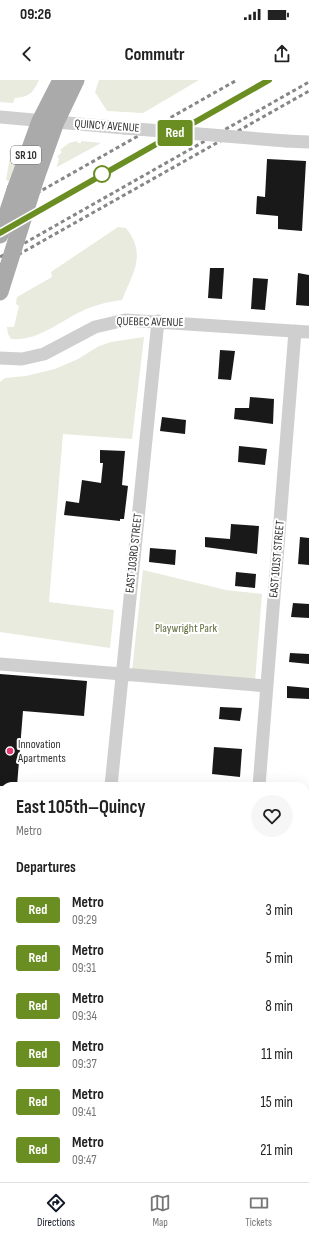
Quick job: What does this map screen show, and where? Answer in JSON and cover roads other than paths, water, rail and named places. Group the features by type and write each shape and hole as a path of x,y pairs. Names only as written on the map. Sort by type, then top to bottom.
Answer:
{"main road":[{"name":"SR 10","path":"0,292 36,178 48,122 60,80"},
{"name":"SR 10","path":"0,235 15,190 48,122 76,80"}],"street":[{"name":"QUINCY AVENUE","path":"0,118 309,142"},
{"name":"QUEBEC AVENUE","path":"0,358 22,359 44,354 94,327 110,322 125,320 309,332"},
{"name":"EAST 103RD STREET","path":"111,782 158,321"},
{"name":"EAST 101ST STREET","path":"260,782 295,331"},
{"path":"0,664 267,686"}],"railway":[{"path":"0,214 237,80"},
{"path":"0,233 269,80"},
{"path":"0,257 309,82"},
{"path":"0,265 309,91"}],"metro line":[{"name":"Red","path":"0,233 269,80"}],"place":[{"name":"Innovation Apartments","path":"10,751"}],"park label":[{"name":"Playwright Park","path":"186,628"}]}
